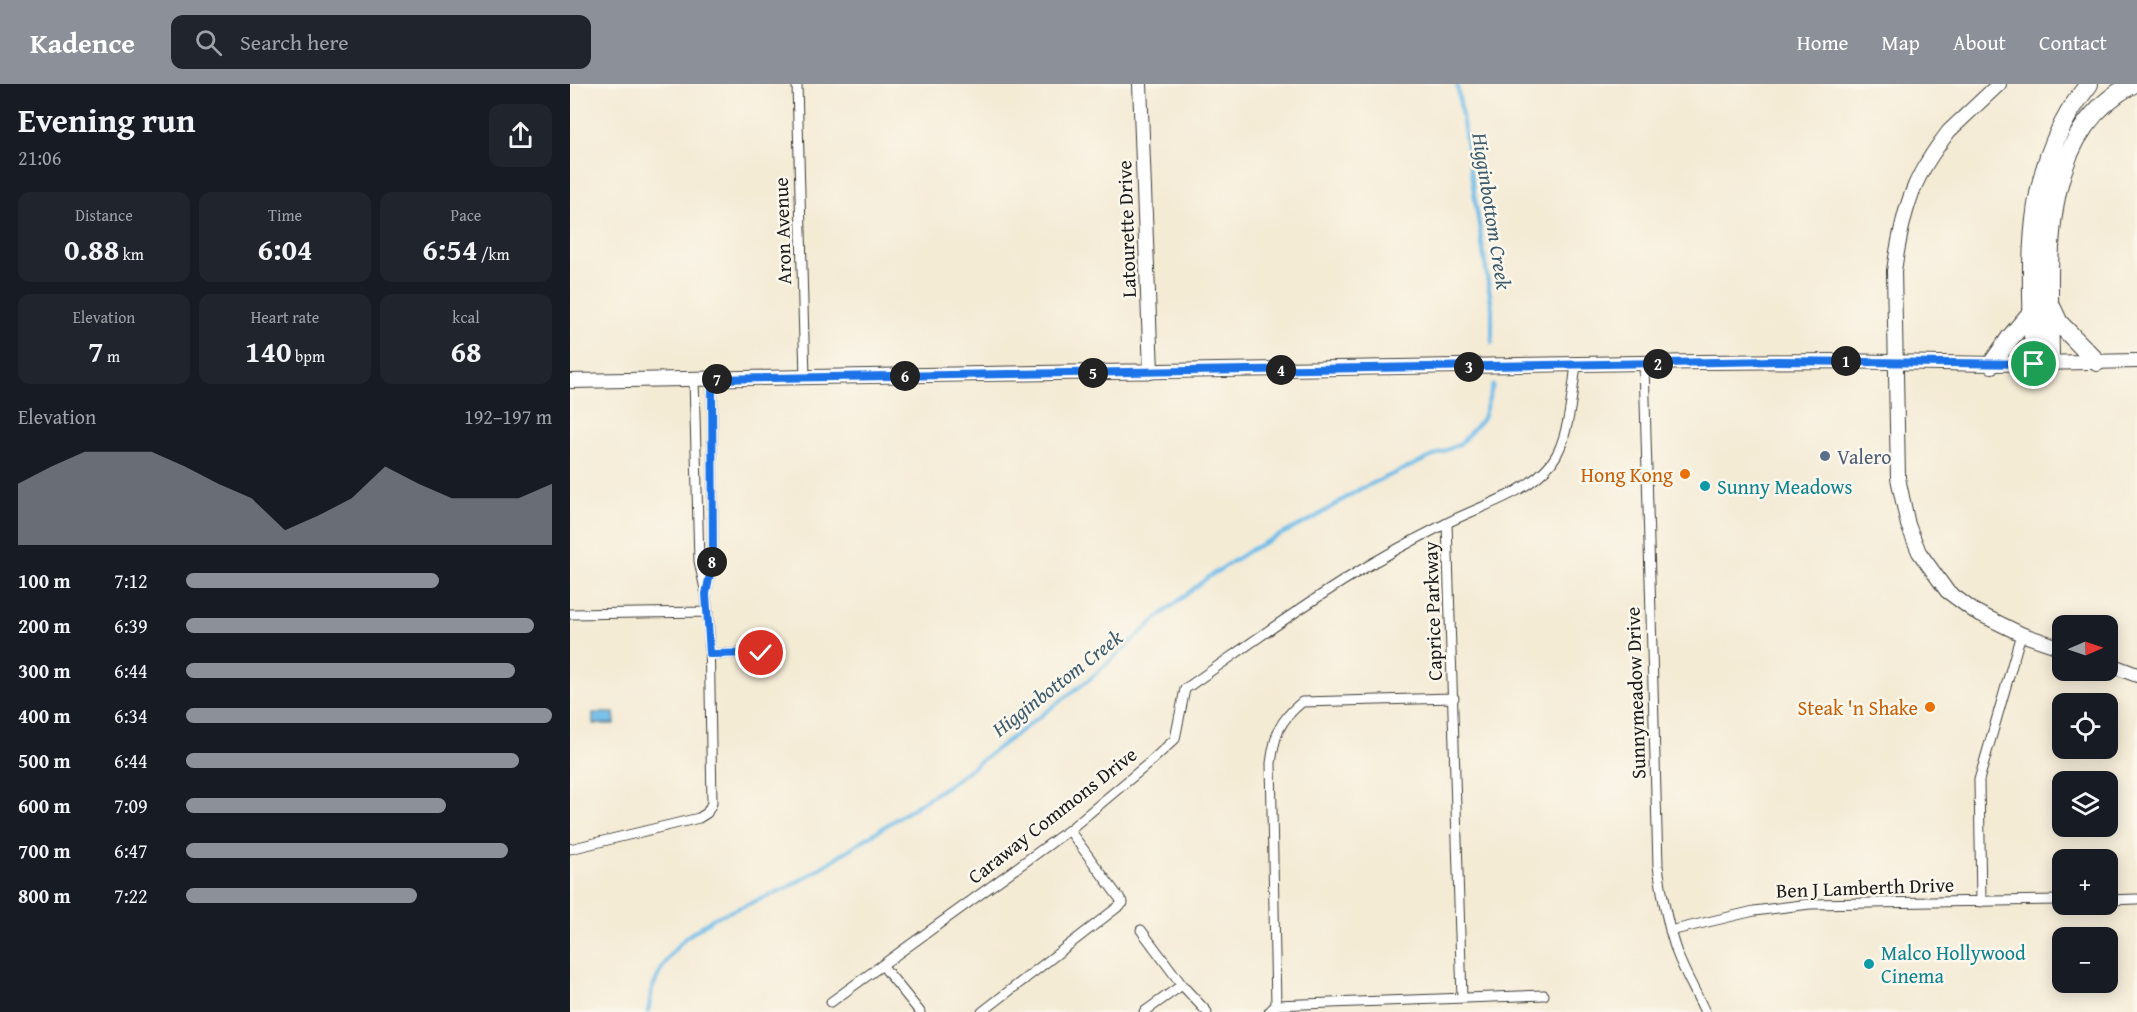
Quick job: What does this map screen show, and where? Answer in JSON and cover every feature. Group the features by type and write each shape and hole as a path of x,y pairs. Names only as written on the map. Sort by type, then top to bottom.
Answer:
{"highway":[{"path":"2042,363 2032,312 2032,242 2037,197 2045,166 2058,133 2089,84"},
{"path":"2042,363 2050,303 2049,248 2052,218 2066,162 2076,138 2094,112 2112,96 2133,84"},
{"path":"2050,303 2059,323 2097,362"},
{"path":"1992,364 2032,312"}],"street":[{"name":"Aron Avenue","path":"797,84 805,378"},
{"name":"Latourette Drive","path":"1140,84 1151,372"},
{"path":"1999,84 1949,131 1914,187 1898,240 1894,271 1898,478 1908,525 1919,552 1947,591 1974,611 2021,634 2052,645"},
{"path":"570,381 1778,361 1992,364 2137,361"},
{"name":"Sunnymeadow Drive","path":"1644,364 1658,866 1670,931 1685,971 1705,1012"},
{"name":"Caprice Parkway","path":"1273,1009 1271,763 1275,735 1287,714 1302,702 1454,698 1447,523 1515,492 1532,481 1552,462 1564,436 1576,365"},
{"path":"570,849 699,818 707,813 712,803 710,654 706,594 699,561 694,379"},
{"path":"706,594 713,559 712,379"},
{"name":"Caraway Commons Drive","path":"831,1002 1069,830 1174,739 1185,689 1352,576 1447,523"},
{"path":"570,614 708,612"},
{"path":"1981,902 1979,780 2021,634"},
{"path":"710,654 761,653"},
{"path":"2118,668 2137,675"},
{"path":"1454,698 1462,998"},
{"path":"982,1012 1123,903 1069,830"},
{"path":"2118,900 2137,899"},
{"name":"Ben J Lamberth Drive","path":"1670,931 1779,906 2052,900"},
{"path":"1141,930 1182,986 1207,1012"},
{"path":"882,965 920,1012"},
{"path":"1144,1012 1182,986"},
{"path":"1273,1009 1544,995"}],"water":[{"path":"593,713 614,713 615,724 593,724"}],"waterway":[{"name":"Higginbottom Creek","path":"1457,84 1492,308 1492,343"},
{"name":"Higginbottom Creek","path":"648,1012 652,989 661,970 685,938 714,918 785,889 816,871 950,784 1091,678 1162,614 1207,578 1252,549 1314,518 1360,489 1460,444 1483,418 1493,385"}],"place":[{"name":"Valero","path":"1825,456"},
{"name":"Hong Kong","path":"1685,474"},
{"name":"Sunny Meadows","path":"1705,486"},
{"name":"Steak 'n Shake","path":"1930,707"},
{"name":"Malco Hollywood Cinema","path":"1869,964"}],"route":[{"path":"761,653 710,654 706,594 713,559 712,379 1778,361 2034,364"}]}
